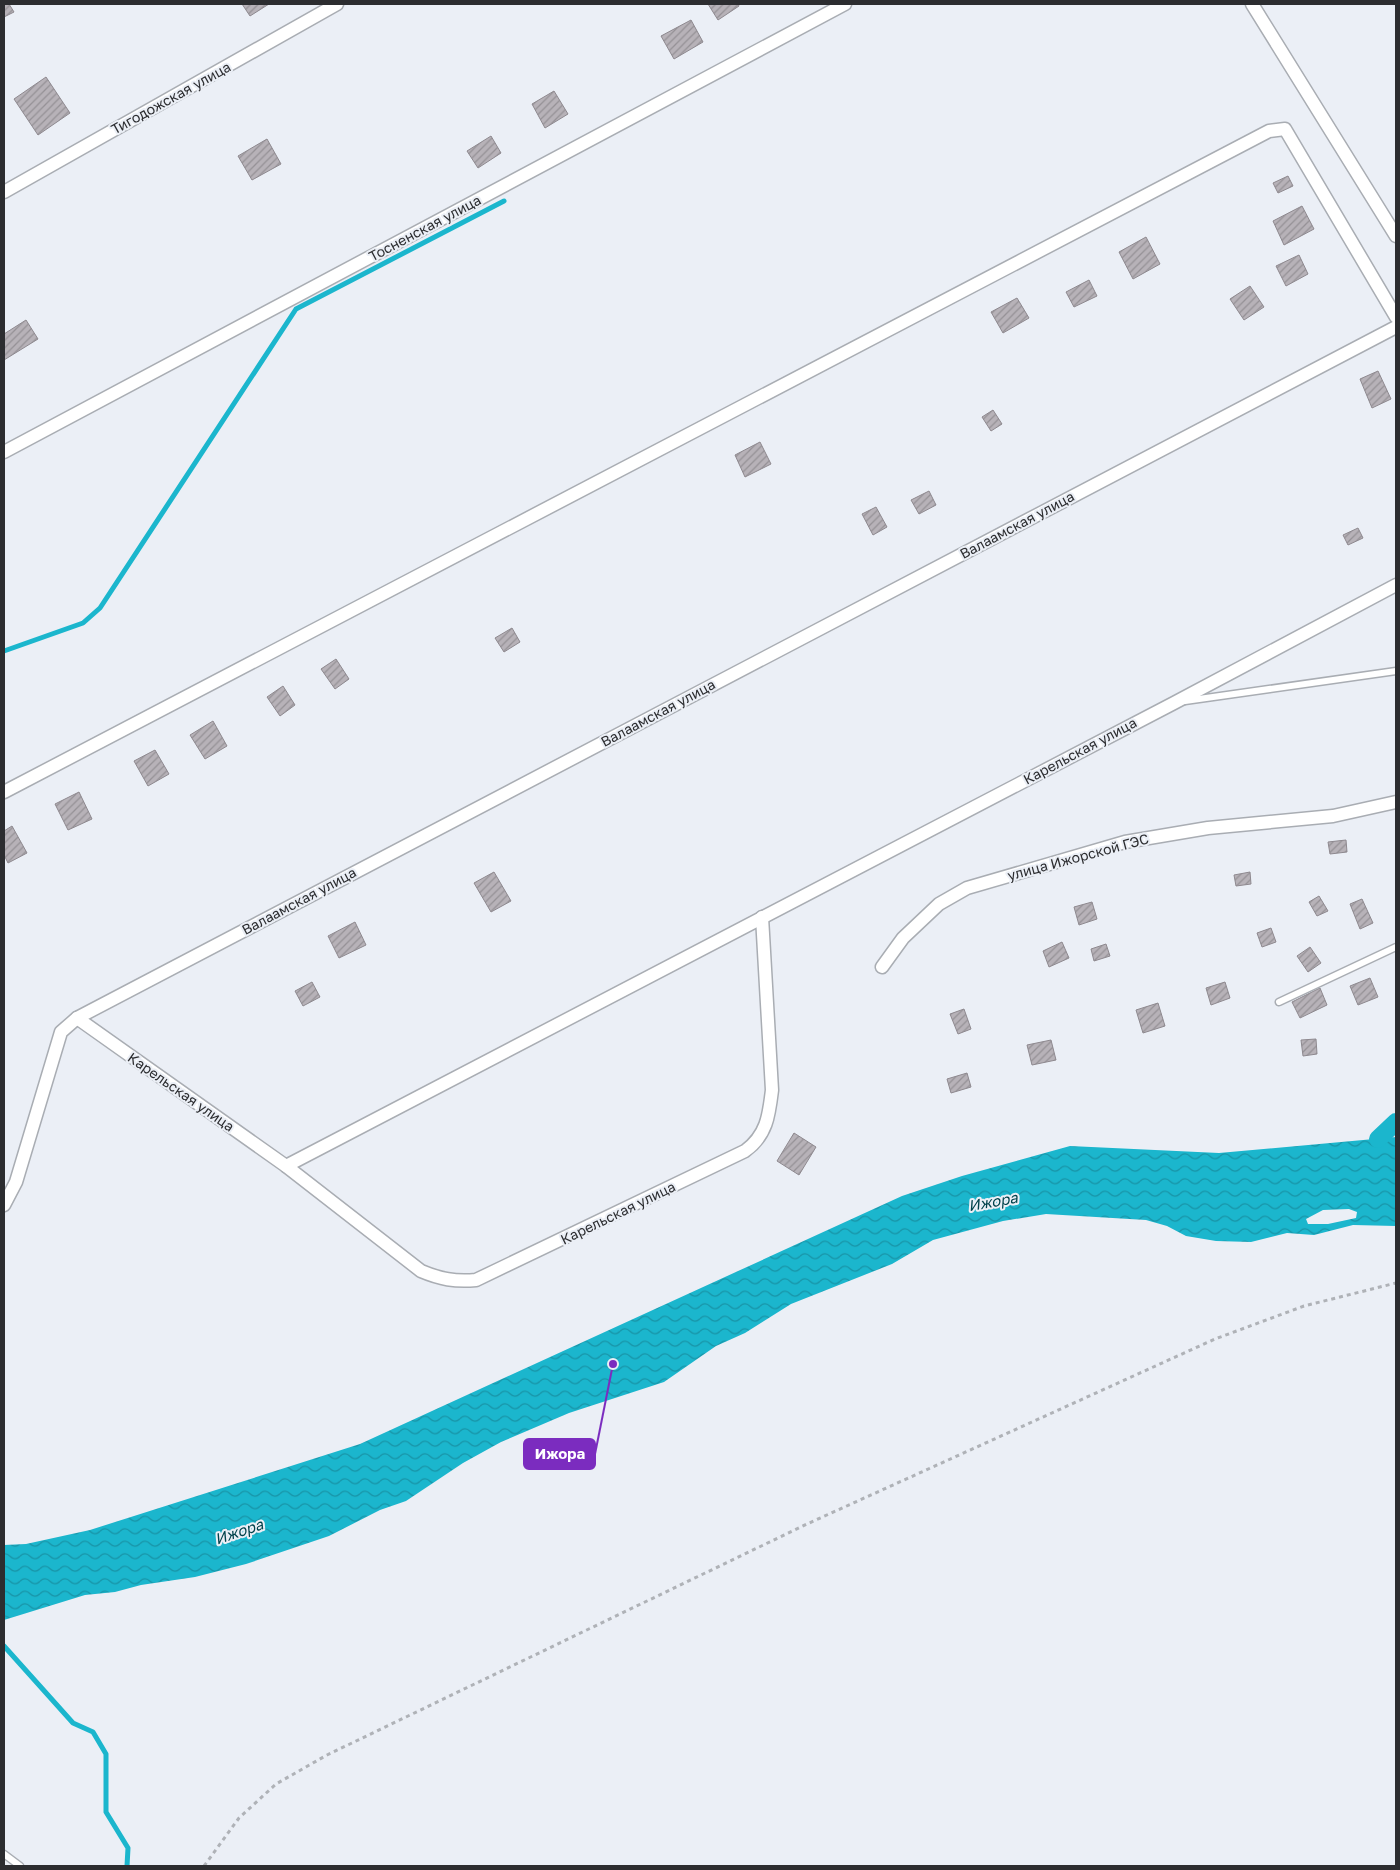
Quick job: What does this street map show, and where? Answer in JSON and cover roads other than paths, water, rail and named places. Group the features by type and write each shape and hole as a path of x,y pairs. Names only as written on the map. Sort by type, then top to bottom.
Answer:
{"street":[{"name":"Тигодожская улица","path":"4,192 337,4"},
{"name":"Тосненская улица","path":"4,452 846,4"},
{"path":"1252,4 1396,236"},
{"path":"4,792 1269,131 1285,129 1396,317"},
{"name":"Валаамская улица","path":"4,1205 16,1182 61,1032 77,1018 1396,327"},
{"name":"Карельская улица","path":"286,1166 1174,703 1396,585"},
{"name":"улица Ижорской ГЭС","path":"882,968 903,938 938,904 967,888 1125,842 1208,828 1334,816 1396,802"},
{"name":"Карельская улица","path":"77,1018 286,1166 421,1271 457,1282 476,1280 506,1268 746,1151 757,1142 765,1130 772,1090 762,917"}],"lane":[{"path":"1174,703 1396,671"},
{"path":"1279,1002 1396,947"},
{"path":"4,1854 20,1866"}],"water":[{"name":"Ижора","path":"1396,1137 1396,1226 1353,1225 1314,1235 1287,1233 1251,1242 1216,1241 1186,1236 1167,1226 1146,1220 1046,1214 1003,1221 933,1240 892,1264 791,1304 745,1333 716,1346 664,1382 569,1413 501,1442 463,1463 406,1501 380,1510 329,1536 246,1564 195,1577 141,1585 115,1592 85,1595 4,1620 4,1545 26,1544 90,1530 360,1444 902,1196 962,1176 1070,1146 1219,1153","holes":["1349,1209 1357,1212 1356,1218 1328,1224 1308,1224 1306,1219 1323,1210"]}],"waterway":[{"path":"4,651 83,623 100,608 296,309 504,201"},
{"path":"1378,1139 1396,1122"},
{"path":"4,1646 73,1723 93,1732 106,1754 106,1812 128,1848 127,1866"}],"place":[{"name":"Ижора","path":"613,1364"}]}
